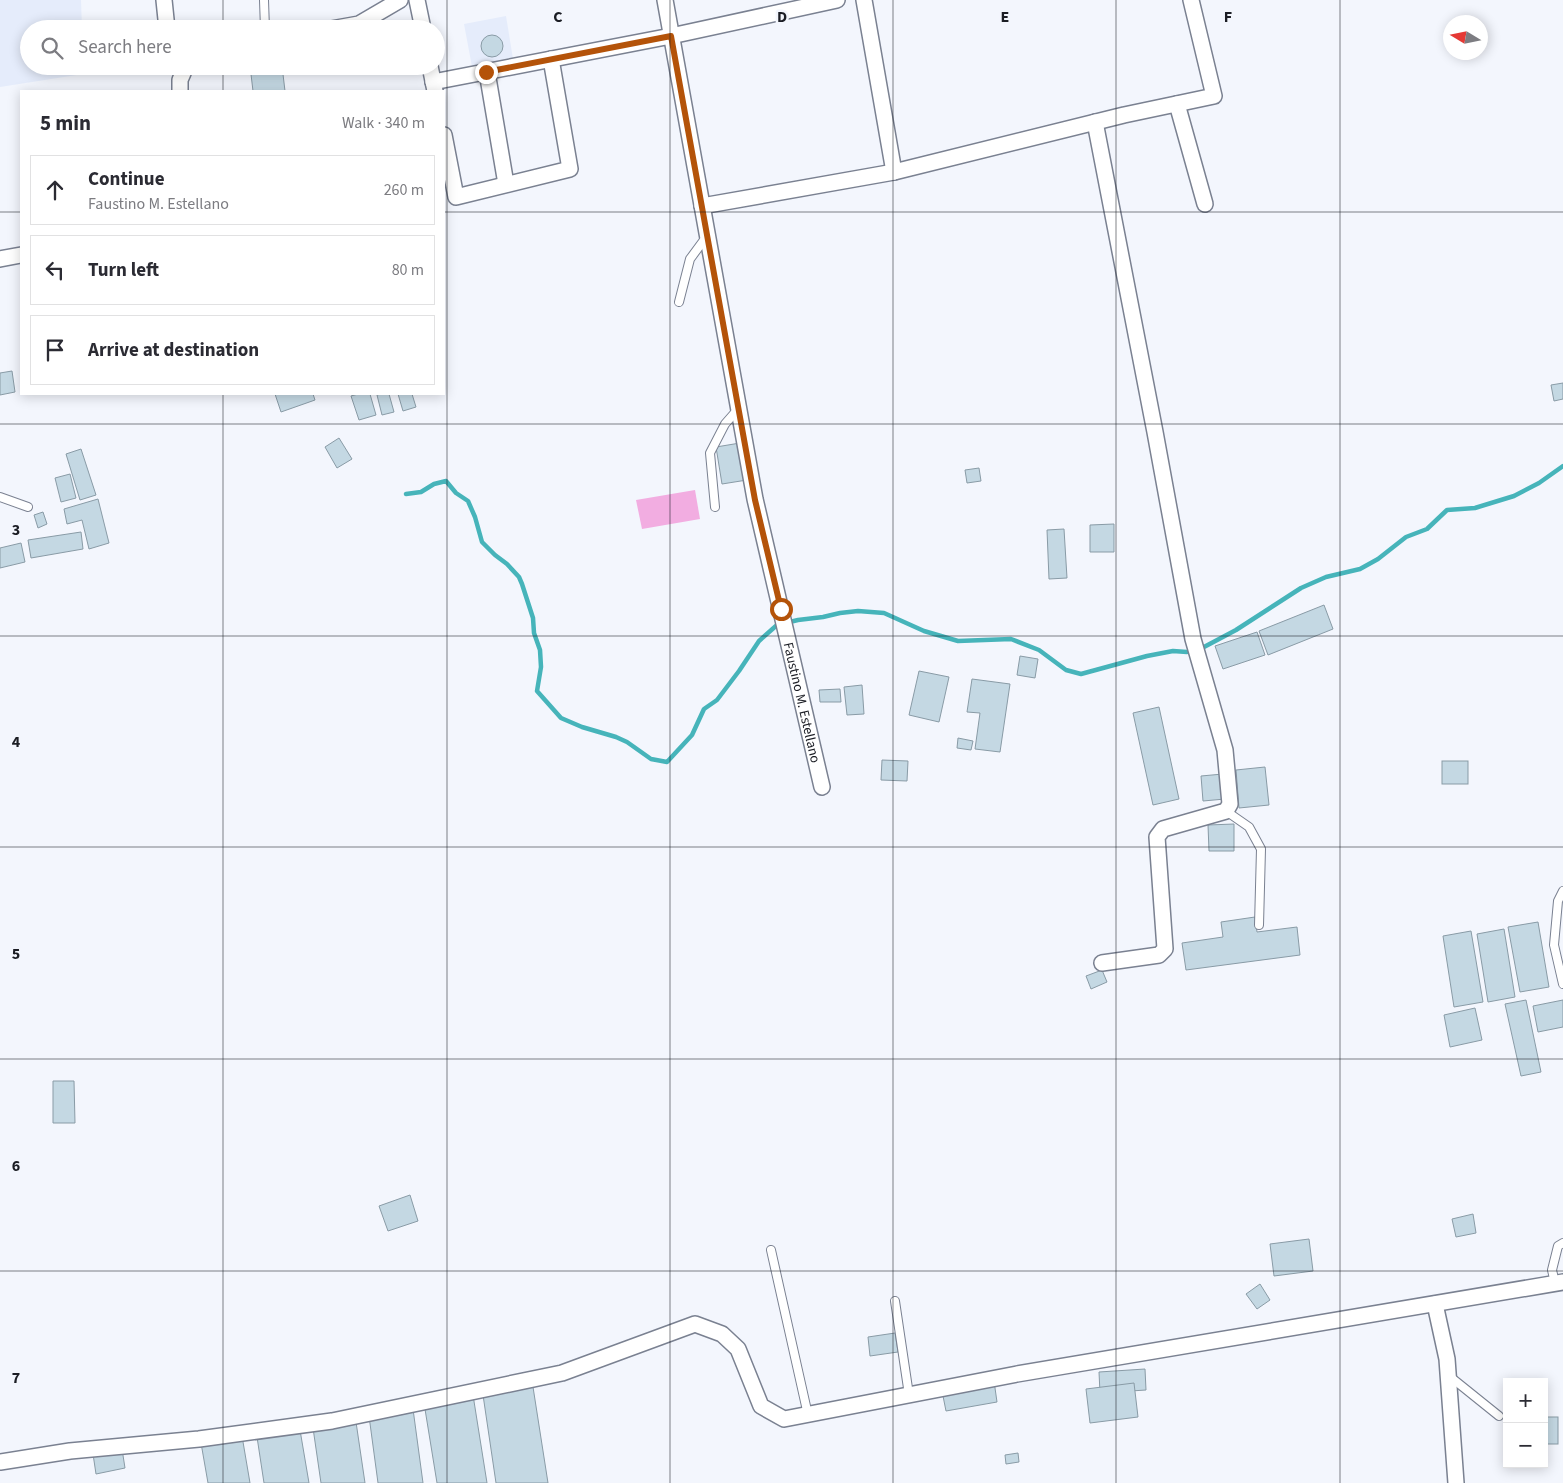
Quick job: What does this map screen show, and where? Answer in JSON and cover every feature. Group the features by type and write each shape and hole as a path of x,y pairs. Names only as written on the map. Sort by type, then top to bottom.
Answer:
{"street":[{"path":"164,0 166,20"},
{"path":"366,20 400,0"},
{"path":"417,0 421,20"},
{"name":"Faustino M. Estellano","path":"665,0 755,500 822,787"},
{"path":"434,87 486,72 671,36 837,0"},
{"path":"864,0 894,172"},
{"path":"702,206 894,172 1095,122 1214,96 1191,0"},
{"path":"445,140 456,197 570,169 551,59"},
{"path":"486,72 506,184"},
{"path":"180,90 182,75"},
{"path":"1177,104 1205,204"},
{"path":"1095,122 1156,432 1193,639 1225,750 1230,804 1226,811 1163,829 1157,837 1165,949 1159,956 1102,963"},
{"path":"0,260 20,255"},
{"path":"0,1462 70,1451 199,1439 332,1421 562,1373 694,1324 722,1334 738,1349 761,1406 784,1419 1027,1373 1559,1282"},
{"path":"1435,1304 1448,1375 1456,1483"}],"lane":[{"path":"264,0 265,20"},
{"path":"679,302 690,259 707,235"},
{"path":"715,507 710,453 725,424 739,408"},
{"path":"0,497 28,507"},
{"path":"1226,811 1249,828 1261,849 1260,926"},
{"path":"1563,891 1558,901 1554,945 1563,984"},
{"path":"1559,1282 1552,1270 1558,1246 1563,1243"},
{"path":"771,1250 808,1414"},
{"path":"895,1301 909,1395"},
{"path":"1448,1375 1499,1416"}],"shaded area":[{"path":"0,0 81,0 82,20 20,20 20,75 77,75 0,87"},
{"path":"506,16 514,65 473,72 464,24"},
{"path":"695,490 700,519 642,529 636,500"}],"building":[{"path":"492,35 500,38 503,46 500,54 492,57 484,54 481,46 484,38"},
{"path":"251,75 283,75 285,90 253,90"},
{"path":"12,371 15,392 0,395 0,373"},
{"path":"1563,383 1563,399 1554,401 1551,385"},
{"path":"275,395 313,395 315,400 281,412"},
{"path":"370,395 376,415 359,420 351,396"},
{"path":"377,395 389,395 394,412 382,415"},
{"path":"398,395 412,395 416,407 403,411"},
{"path":"339,438 352,459 337,468 325,447"},
{"path":"740,443 747,480 722,484 716,447"},
{"path":"81,449 96,495 80,500 66,454"},
{"path":"979,468 981,481 967,483 965,470"},
{"path":"70,474 76,498 61,502 55,478"},
{"path":"98,499 109,543 89,549 82,520 67,524 64,509"},
{"path":"43,512 47,524 38,528 34,515"},
{"path":"1114,524 1114,552 1090,552 1090,525"},
{"path":"1064,529 1067,578 1049,579 1047,530"},
{"path":"81,532 83,549 31,558 28,540"},
{"path":"21,543 25,562 0,568 0,548"},
{"path":"1324,605 1333,629 1268,655 1259,631"},
{"path":"1257,632 1265,655 1223,669 1215,646"},
{"path":"1020,656 1038,659 1035,678 1017,675"},
{"path":"919,671 949,677 939,722 909,715"},
{"path":"972,679 1010,684 1000,752 975,749 980,713 967,712"},
{"path":"862,685 864,714 847,715 844,687"},
{"path":"840,689 841,702 820,702 819,690"},
{"path":"1159,707 1179,799 1153,805 1133,713"},
{"path":"958,738 973,741 971,750 957,748"},
{"path":"882,760 908,761 907,781 881,780"},
{"path":"1442,761 1468,761 1468,784 1442,784"},
{"path":"1265,767 1269,805 1239,808 1236,770"},
{"path":"1223,774 1225,799 1203,801 1201,776"},
{"path":"1234,824 1234,851 1209,851 1208,825"},
{"path":"1255,917 1257,932 1297,927 1300,955 1186,970 1182,943 1223,937 1221,922"},
{"path":"1538,922 1549,987 1520,992 1508,927"},
{"path":"1504,929 1515,997 1488,1002 1477,934"},
{"path":"1471,931 1483,1002 1454,1007 1443,936"},
{"path":"1102,970 1107,982 1091,989 1086,976"},
{"path":"1526,1000 1541,1072 1521,1076 1505,1004"},
{"path":"1563,1000 1563,1027 1538,1032 1533,1006"},
{"path":"1475,1008 1482,1040 1450,1047 1444,1015"},
{"path":"53,1081 74,1081 75,1123 53,1123"},
{"path":"410,1195 418,1221 388,1231 379,1206"},
{"path":"1473,1214 1476,1233 1456,1237 1452,1219"},
{"path":"1309,1239 1313,1271 1274,1276 1270,1244"},
{"path":"1260,1284 1270,1300 1257,1309 1246,1294"},
{"path":"895,1333 898,1352 870,1356 868,1337"},
{"path":"1145,1369 1146,1390 1100,1393 1099,1372"},
{"path":"994,1381 997,1402 946,1411 942,1391"},
{"path":"1134,1383 1138,1417 1090,1423 1086,1389"},
{"path":"533,1387 548,1483 496,1483 483,1395"},
{"path":"473,1395 487,1483 437,1483 424,1403"},
{"path":"413,1409 423,1483 378,1483 369,1416"},
{"path":"1548,1417 1558,1417 1558,1444 1548,1444"},
{"path":"356,1422 365,1483 321,1483 313,1428"},
{"path":"300,1430 309,1483 264,1483 257,1437"},
{"path":"242,1436 250,1483 208,1483 201,1443"},
{"path":"122,1449 125,1468 96,1474 93,1454"},
{"path":"1018,1453 1019,1462 1006,1464 1005,1455"}],"waterway":[{"path":"1204,647 1236,630 1301,588 1326,577 1360,569 1378,559 1406,537 1427,529 1447,510 1475,508 1514,496 1539,483 1563,466"},
{"path":"406,494 421,492 434,484 446,481 456,493 468,501 482,542 507,564 519,577 522,584 533,618 534,633 540,650 541,667 537,691 561,718 627,742 651,759 667,762 692,735 704,709 717,700 759,641 777,625 798,620 858,611 884,613 924,631 958,641 1011,639 1039,650 1066,670 1081,674 1147,656 1173,651 1187,652"}],"route":[{"path":"486,72 671,36 755,500 781,609"}]}
